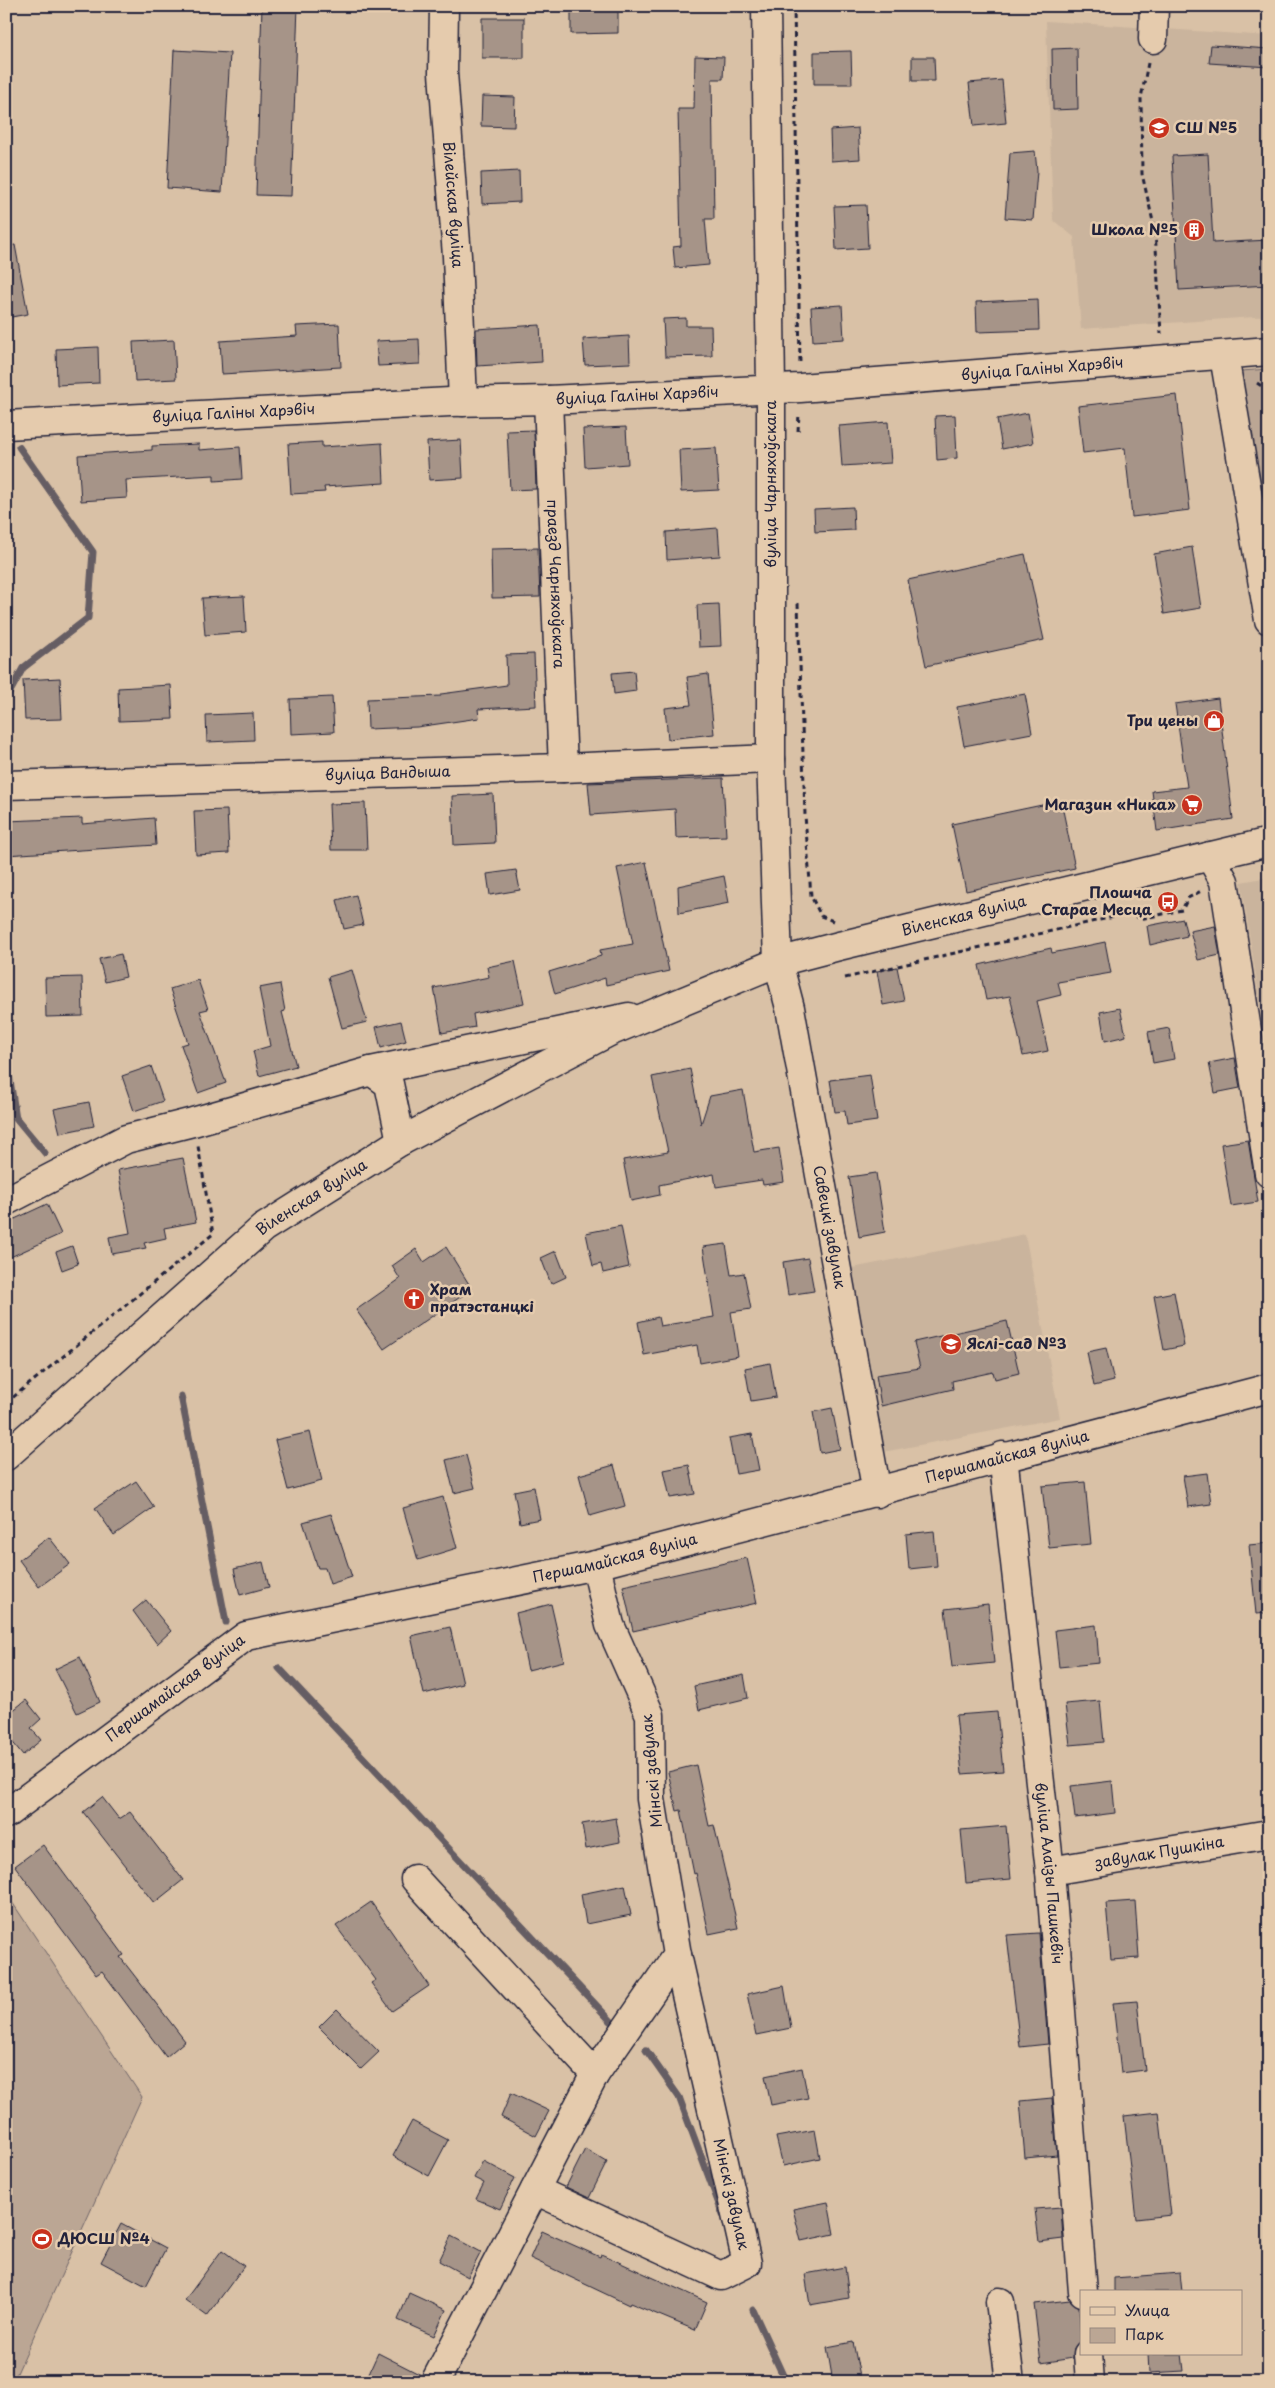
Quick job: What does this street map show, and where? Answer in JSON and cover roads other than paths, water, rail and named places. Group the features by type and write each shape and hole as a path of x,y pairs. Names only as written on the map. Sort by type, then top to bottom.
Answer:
{"street":[{"name":"Вілейская вуліца","path":"444,6 443,73 457,256 463,402"},
{"name":"вуліца Чарняхоўскага","path":"766,6 771,390 771,759 778,962"},
{"path":"1153,39 1154,6"},
{"name":"вуліца Галіны Харэвіч","path":"6,425 463,402 771,390 1269,351"},
{"path":"1224,356 1269,620"},
{"name":"праезд Чарняхоўскага","path":"548,400 563,768"},
{"name":"вуліца Вандыша","path":"6,785 563,768 771,759"},
{"name":"Віленская вуліца","path":"6,1456 263,1228 401,1141 610,1032 778,962 1269,842"},
{"path":"1210,856 1224,881 1269,1173"},
{"name":"Савецкі завулак","path":"778,962 790,1008 877,1492"},
{"name":"Віленская вуліца","path":"6,1201 126,1138 194,1122 371,1071 664,1009"},
{"path":"371,1071 389,1084 401,1141"},
{"name":"Першамайская вуліца","path":"6,1814 246,1636 596,1565 877,1492 1003,1456 1269,1388"},
{"name":"вуліца Алаізы Пашкевіч","path":"1003,1456 1050,1871 1083,2290"},
{"name":"Мінскі завулак","path":"535,2190 721,2276 746,2263 677,1955 651,1799 650,1715 610,1625 596,1565"},
{"name":"завулак Пушкіна","path":"1050,1871 1269,1834"},
{"path":"416,1879 595,2074"},
{"path":"435,2382 595,2074 677,1955"},
{"path":"1000,2302 1010,2382"},
{"path":"1088,2356 1090,2382"}],"waterway":[{"path":"6,699 23,668 88,618 93,552 19,447"},
{"path":"6,1055 16,1118 45,1153"},
{"path":"181,1396 226,1622"},
{"path":"279,1668 611,2021"},
{"path":"646,2050 679,2097 723,2215"},
{"path":"753,2310 786,2382"}],"place":[{"name":"СШ №5","path":"1159,128"},
{"name":"Школа №5","path":"1194,230"},
{"name":"Три цены","path":"1214,721"},
{"name":"Магазин «Ника»","path":"1192,805"},
{"name":"Плошча Старае Месца","path":"1168,902"},
{"name":"Храм пратэстанцкі","path":"414,1299"},
{"name":"Яслі-сад №3","path":"951,1344"},
{"name":"ДЮСШ №4","path":"42,2239"}]}
